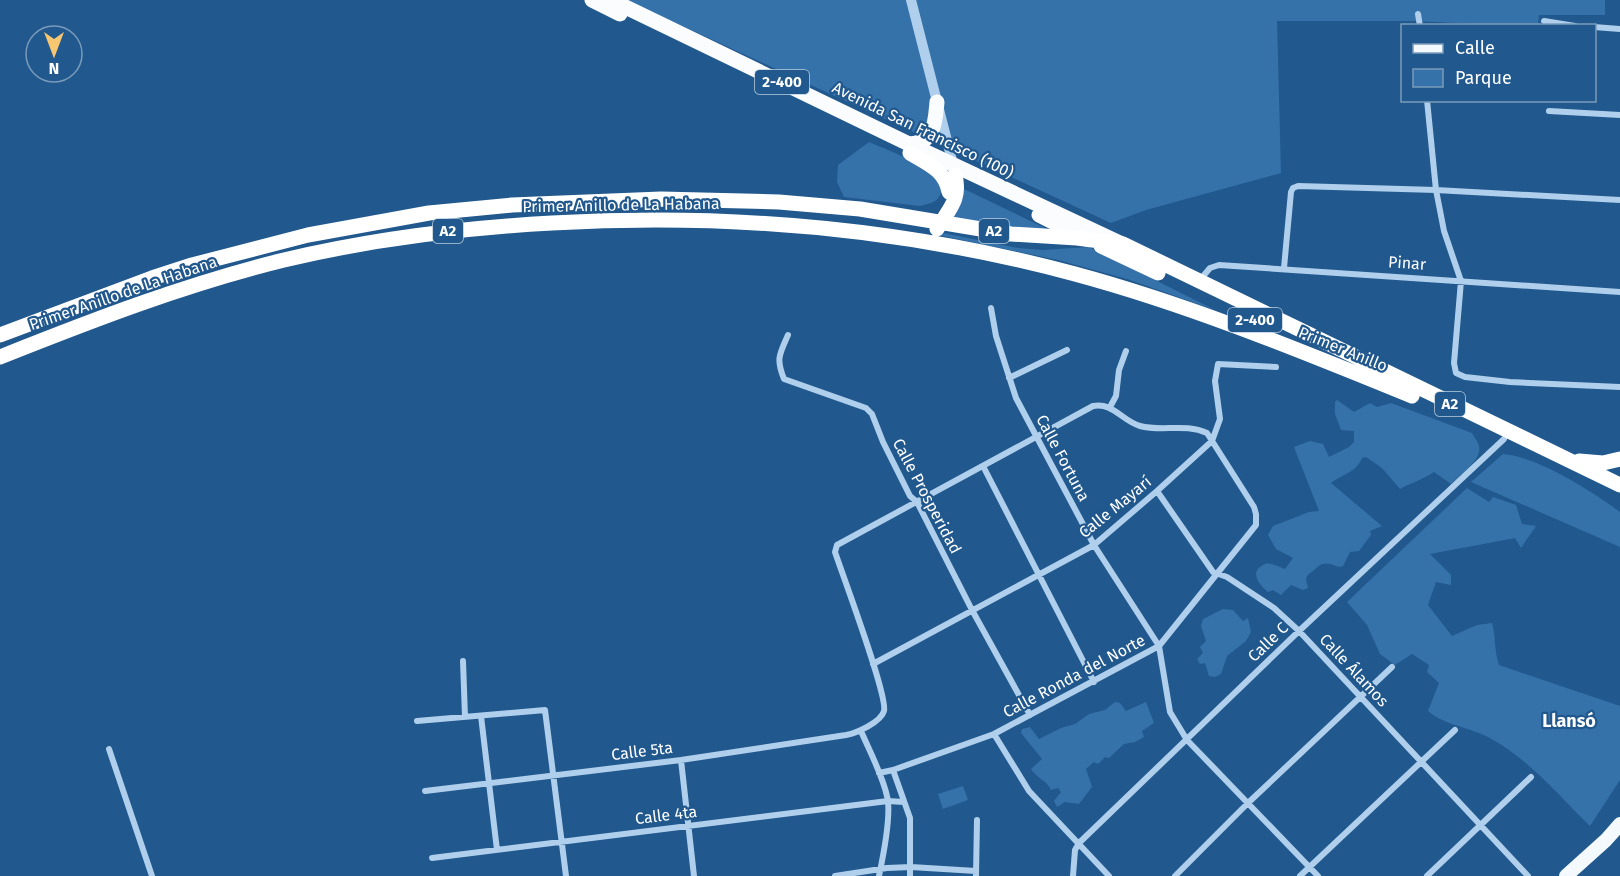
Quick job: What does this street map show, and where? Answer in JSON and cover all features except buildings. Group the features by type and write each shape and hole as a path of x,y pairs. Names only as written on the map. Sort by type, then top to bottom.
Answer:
{"highway":[{"name":"Avenida San Francisco (100)","path":"591,0 954,170 1123,244"},
{"name":"Avenida San Francisco (100)","path":"611,0 910,149"},
{"path":"937,102 930,134 910,149 938,170 947,181 949,192"},
{"name":"Avenida San Francisco (100)","path":"954,170 1087,239"},
{"path":"901,215 938,209 945,202 954,170"},
{"path":"914,241 934,234 949,213 956,197 954,170"},
{"name":"Primer Anillo de La Habana","path":"0,335 192,265 308,235 429,213 601,200 713,199 840,207 901,215"},
{"name":"A2","path":"901,215 1011,234 1123,244 1563,458 1617,492"},
{"name":"Primer Anillo de La Habana","path":"0,357 94,319 198,283 284,260 370,242 435,232 602,220 685,219 795,225 914,241 1076,274 1248,331"},
{"name":"2-400","path":"1087,239 1423,400"},
{"name":"Primer Anillo","path":"1248,331 1423,400"},
{"name":"A2","path":"1423,400 1617,492"},
{"path":"1563,458 1595,463 1610,463 1620,459"}],"main road":[{"path":"1566,876 1606,840 1620,824"}],"street":[{"path":"911,0 954,170"},
{"path":"1418,14 1420,24"},
{"path":"1544,21 1563,24"},
{"path":"1596,27 1620,29"},
{"path":"1427,102 1436,190 1444,231 1461,281 1454,371 1459,376 1510,382 1620,387"},
{"path":"1549,111 1620,115"},
{"path":"1284,268 1291,192 1298,186 1436,190 1620,200"},
{"name":"Pinar","path":"1198,281 1210,268 1219,265 1620,292"},
{"name":"Calle Fortuna","path":"991,308 996,336 1016,398 1094,545 1159,646 1170,712 1187,740 1318,876"},
{"name":"Calle Prosperidad","path":"788,335 779,354 778,363 784,379 869,411 910,496 917,502 972,610 1030,715"},
{"path":"1009,378 1067,350"},
{"path":"1110,407 1116,396 1119,370 1126,351"},
{"path":"1212,441 1220,419 1215,381 1218,364 1276,367"},
{"path":"879,873 888,801 879,772 861,731 880,717 884,709 884,700 835,552 837,545 1093,406 1110,407 1126,420 1150,428 1196,428 1207,433 1212,441"},
{"name":"Calle C","path":"1078,843 1504,439"},
{"name":"Calle Mayarí","path":"873,664 1094,545 1212,441"},
{"name":"Calle Ronda del Norte","path":"879,772 893,770 994,734 1159,646 1256,525 1256,514 1212,441"},
{"path":"983,466 1094,682"},
{"name":"Calle Álamos","path":"1157,491 1209,568 1274,608 1299,631 1528,876"},
{"path":"463,661 465,717"},
{"path":"1175,876 1248,803 1392,667"},
{"path":"417,722 545,710 567,876"},
{"path":"481,716 497,850"},
{"path":"1300,876 1455,730"},
{"name":"Calle 5ta","path":"425,791 681,760 861,731"},
{"path":"994,734 1029,791 1109,876"},
{"path":"109,749 152,876"},
{"path":"681,760 694,876"},
{"path":"893,770 911,825 910,876"},
{"path":"1427,876 1531,777"},
{"name":"Calle 4ta","path":"432,858 888,801 904,802"},
{"path":"835,876 879,873 910,867 976,873 977,820"},
{"path":"1073,876 1075,850 1078,843"}],"green space":[{"path":"626,0 1605,0 1605,15 1539,15 1538,24 1277,21 1281,173 1146,210 1111,223"},
{"path":"869,142 912,161 933,175 939,183 941,191 939,198 920,206 844,197 837,182 838,165"},
{"path":"960,187 1051,231 1051,233 951,217"},
{"path":"938,232 1018,248 1043,250 1089,247 1215,310 1127,279 1058,260 938,235"},
{"path":"1337,400 1354,412 1370,403 1377,407 1391,403 1472,433 1479,446 1479,451 1470,467 1451,484 1434,472 1400,489 1382,468 1366,457 1362,458 1356,467 1331,483 1382,526 1370,531 1371,535 1359,551 1350,552 1343,566 1322,564 1307,576 1308,588 1303,590 1291,585 1281,595 1273,590 1268,592 1257,578 1257,570 1265,564 1285,569 1293,558 1276,549 1268,535 1273,526 1309,512 1319,511 1294,447 1310,441 1323,444 1329,457 1354,442 1354,431 1341,430 1335,414"},
{"path":"1503,454 1517,456 1547,468 1594,494 1620,512 1620,547 1471,482"},
{"path":"1467,488 1489,502 1493,497 1516,505 1522,524 1536,526 1521,548 1515,538 1430,554 1451,575 1451,585 1436,582 1428,605 1452,636 1477,625 1492,623 1499,665 1620,706 1620,780 1590,826 1516,755 1488,737 1441,720 1428,711 1439,683 1427,672 1429,665 1412,654 1395,665 1380,654 1367,625 1347,602"},
{"path":"1223,609 1233,610 1243,621 1248,618 1251,632 1246,641 1227,656 1221,674 1215,677 1209,676 1205,663 1200,664 1197,659 1203,653 1200,647 1206,641 1201,626 1203,619"},
{"path":"1115,702 1120,703 1126,711 1146,702 1154,723 1142,731 1144,737 1124,744 1109,758 1105,757 1098,764 1094,762 1086,769 1092,787 1079,804 1065,802 1057,807 1054,801 1061,792 1058,788 1051,790 1031,769 1042,759 1021,733 1022,729 1030,727 1039,739 1075,724 1089,714 1105,710"},
{"path":"963,786 968,800 943,809 938,794"}],"district":[{"name":"Llansó","path":"1569,721"}]}
